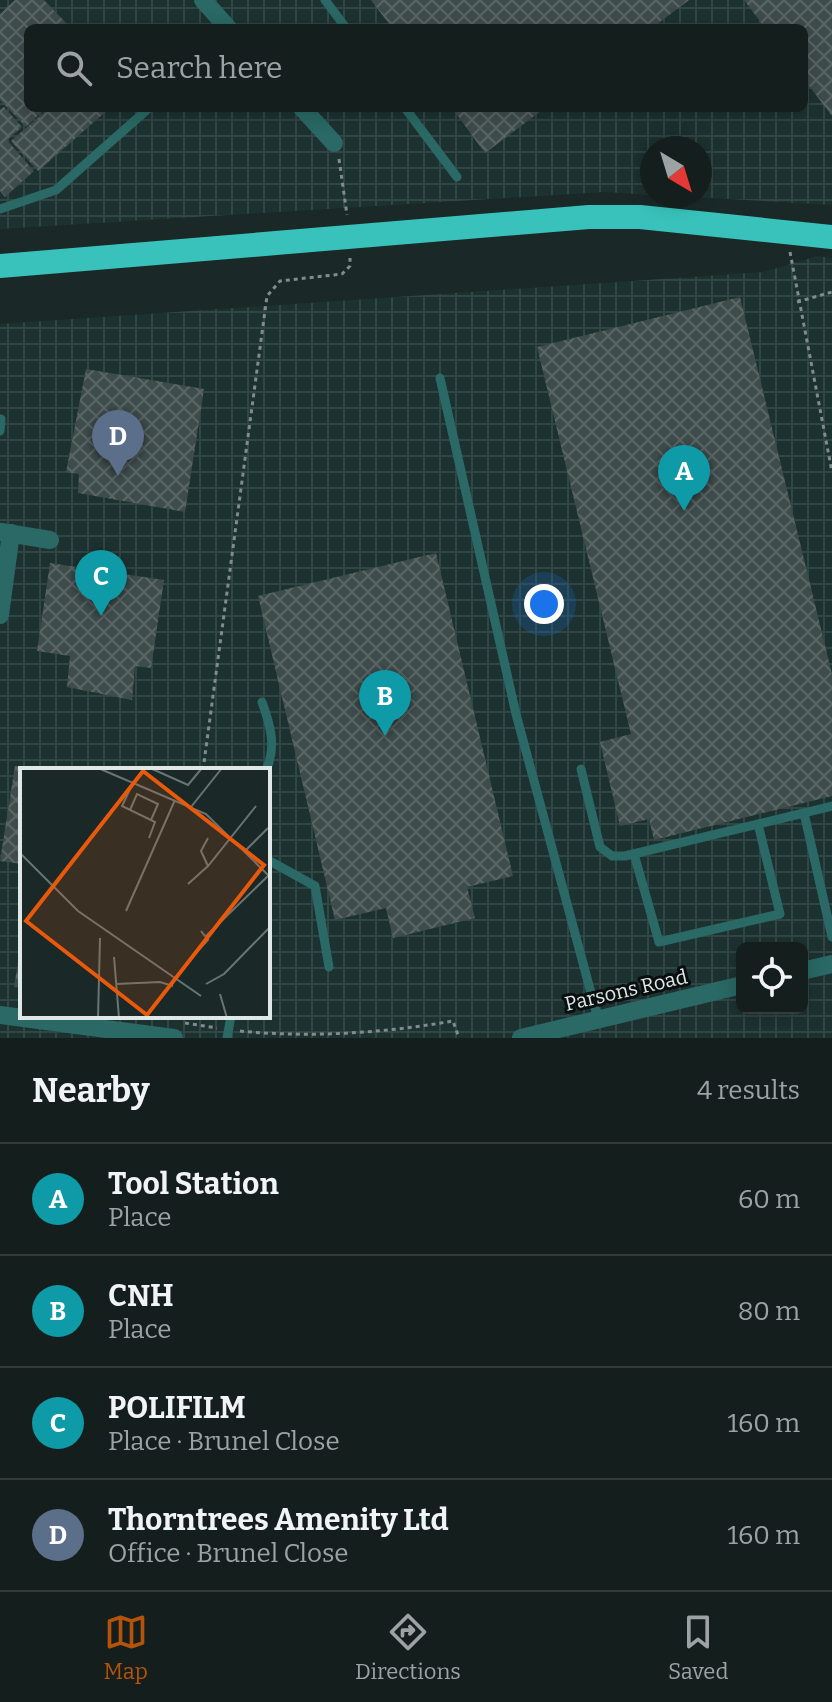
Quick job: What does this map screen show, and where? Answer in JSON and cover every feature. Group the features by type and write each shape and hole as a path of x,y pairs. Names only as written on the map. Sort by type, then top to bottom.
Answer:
{"highway":[{"path":"0,266 602,217 640,217 832,237"}],"street":[{"path":"203,0 224,24"},
{"path":"306,112 334,143"},
{"path":"0,615 5,532 50,540"},
{"path":"808,970 832,964"},
{"name":"Parsons Road","path":"521,1038 736,986"},
{"path":"0,1015 129,1035 174,1038"}],"lane":[{"path":"325,0 343,24"},
{"path":"0,209 56,190 144,112"},
{"path":"408,112 457,177"},
{"path":"440,378 516,714 598,1019"},
{"path":"0,431 1,419"},
{"path":"262,702 271,727 271,759 267,768"},
{"path":"581,769 600,847 612,856 634,854 832,806"},
{"path":"804,813 832,937"},
{"path":"634,854 659,942 780,914 758,824"},
{"path":"270,861 315,886 329,967"}],"path":[{"path":"203,768 267,296 280,281 342,274 350,266 343,172 334,143"},
{"path":"787,233 797,302 832,472"},
{"path":"797,302 832,292"},
{"path":"188,1038 192,1018"},
{"path":"191,1024 227,1034 340,1033 397,1031 453,1021 459,1038"}],"shaded area":[{"path":"0,0 832,0 832,205 712,198 712,136 640,136 640,194 604,192 0,229"},
{"path":"817,256 832,258 832,1038 0,1038 0,324 764,272"}],"building":[{"path":"15,0 44,0 67,24 24,24 24,112 42,112 26,127 0,100 0,14"},
{"path":"371,0 689,0 657,24 389,24"},
{"path":"744,0 832,0 832,116 808,84 808,24 762,24"},
{"path":"4,107 22,127 7,140 34,171 5,197 0,191 0,110"},
{"path":"44,112 105,112 38,171 11,141"},
{"path":"455,112 540,112 485,153"},
{"path":"740,297 832,674 832,796 654,840 649,819 620,826 600,742 631,734 537,347"},
{"path":"86,369 204,389 185,512 78,493 79,474 66,472"},
{"path":"436,553 513,876 467,887 475,918 393,938 386,908 335,920 258,596"},
{"path":"50,563 164,580 151,668 135,666 132,700 67,687 70,656 37,651"},
{"path":"15,766 28,768 20,768 20,864 0,861"},
{"path":"20,950 20,988 14,987"}],"place":[{"name":"Thorntrees Amenity Ltd","path":"118,476"},
{"name":"Tool Station","path":"684,511"},
{"name":"POLIFILM","path":"101,616"},
{"name":"CNH","path":"385,736"}]}
